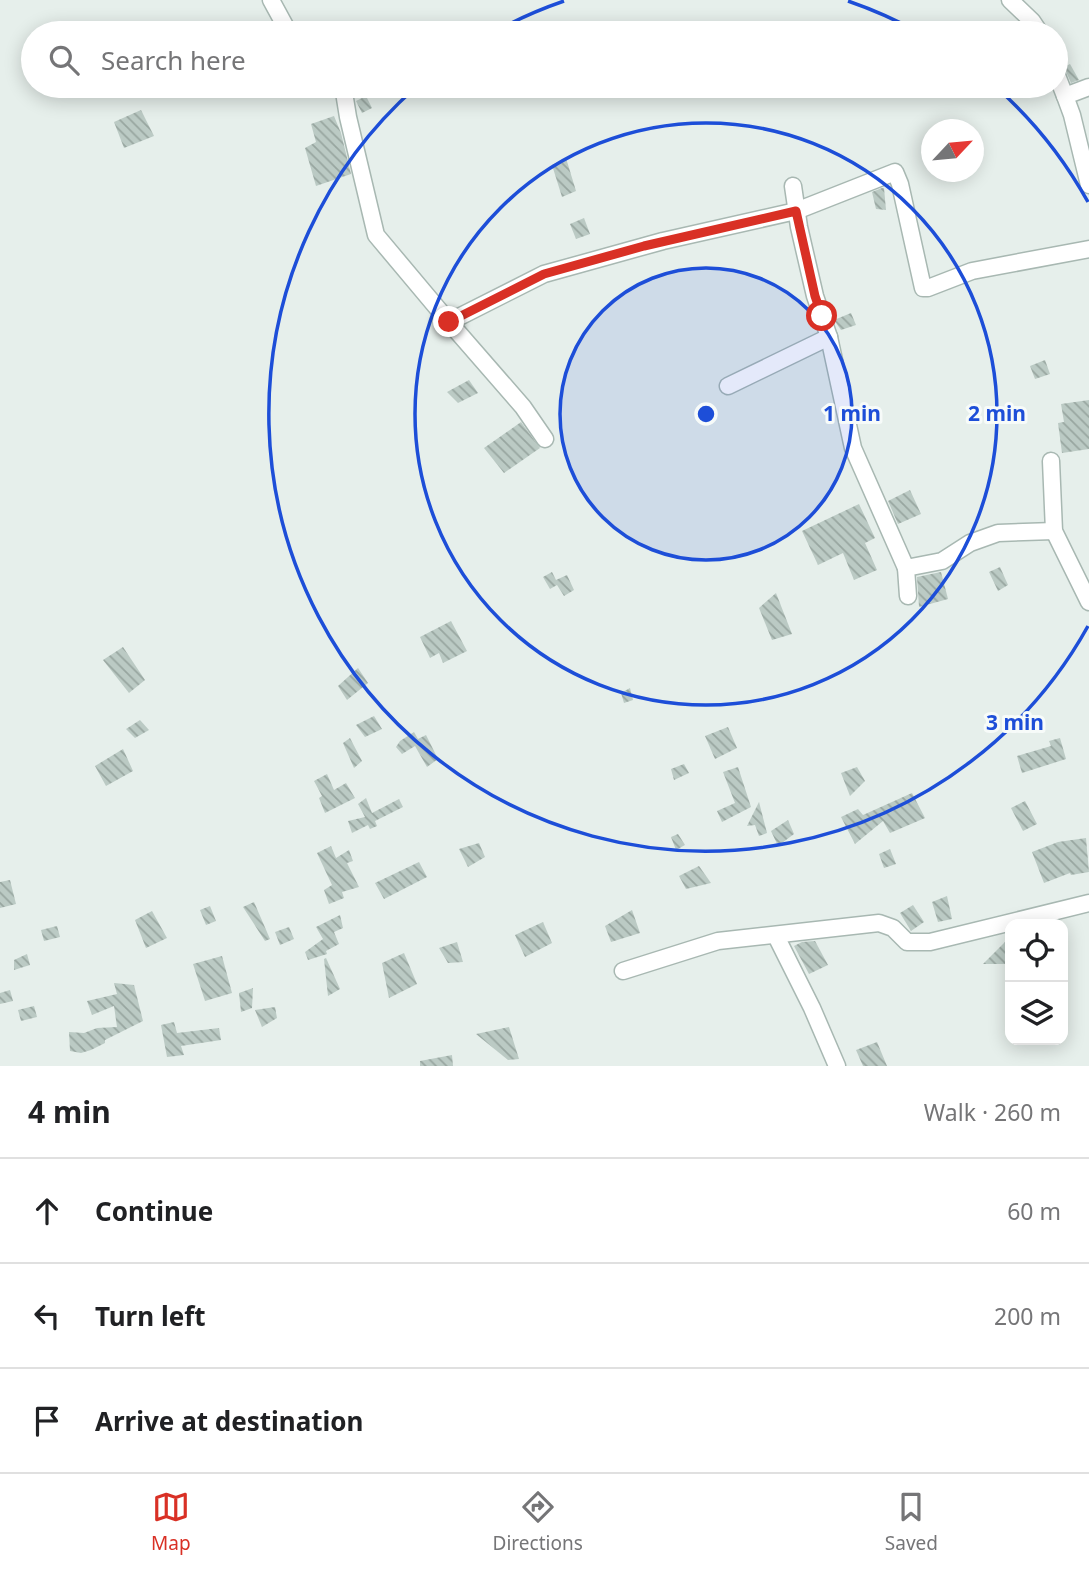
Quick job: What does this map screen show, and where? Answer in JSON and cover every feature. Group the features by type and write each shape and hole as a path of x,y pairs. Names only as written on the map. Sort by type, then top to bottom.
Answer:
{"street":[{"path":"271,0 282,21"},
{"path":"1010,0 1032,21"},
{"path":"1068,95 1089,87"},
{"path":"345,98 376,235 523,407 545,439"},
{"path":"1066,98 1089,185"},
{"path":"449,322 544,274 650,245 796,211 895,172 923,288 972,271 1089,249"},
{"path":"793,186 815,296 829,337 853,448 905,568 908,596"},
{"path":"728,386 829,337"},
{"path":"1051,461 1054,531 1089,603"},
{"path":"905,568 942,561 970,543 998,533 1054,531"},
{"path":"623,971 718,941 879,923 893,928 907,942 930,942 1089,903"},
{"path":"776,936 837,1066"}],"building":[{"path":"1070,64 1079,80 1071,83"},
{"path":"367,98 372,108 362,113 356,101"},
{"path":"141,110 154,136 124,148 114,122"},
{"path":"334,116 351,174 316,186 305,148 316,142 311,124"},
{"path":"566,158 576,191 562,197 552,165"},
{"path":"882,188 886,210 876,209 872,192"},
{"path":"584,218 590,234 576,239 570,224"},
{"path":"851,313 856,325 841,330 834,320"},
{"path":"1045,360 1050,374 1035,379 1030,366"},
{"path":"469,380 478,393 458,403 447,392"},
{"path":"1089,400 1089,449 1062,453 1058,423 1064,422 1061,404"},
{"path":"521,422 540,448 504,473 484,448"},
{"path":"910,490 921,514 898,524 888,501"},
{"path":"859,504 875,538 865,543 877,570 854,580 843,553 818,565 802,531"},
{"path":"1000,567 1008,585 998,591 989,572"},
{"path":"552,572 556,580 567,575 574,590 564,596 557,585 550,589 543,577"},
{"path":"941,572 948,599 919,607 917,577"},
{"path":"776,593 792,634 772,640 759,608"},
{"path":"451,621 467,651 443,663 439,653 430,658 420,637"},
{"path":"123,647 145,680 129,693 103,660"},
{"path":"358,668 368,683 347,700 338,686"},
{"path":"630,688 633,700 624,703 621,693"},
{"path":"374,716 382,729 365,737 356,725"},
{"path":"140,720 149,730 135,738 126,729"},
{"path":"728,727 737,748 715,759 705,736"},
{"path":"414,732 418,739 426,735 438,759 427,767 415,746 402,754 396,747"},
{"path":"350,738 362,761 354,768 343,743"},
{"path":"1060,738 1066,759 1022,773 1017,756 1051,746 1049,741"},
{"path":"123,749 133,771 106,786 95,766"},
{"path":"684,764 689,773 674,780 671,769"},
{"path":"738,767 751,807 722,822 717,811 735,803 723,772"},
{"path":"857,767 865,781 850,796 841,773"},
{"path":"327,774 334,790 346,783 355,798 325,813 319,798 322,796 314,781"},
{"path":"912,793 925,818 890,833 883,821 855,844 841,817 858,809 863,815"},
{"path":"366,798 372,813 399,799 403,807 375,821 377,826 370,829 368,825 352,833 348,821 365,817 358,804"},
{"path":"1025,801 1037,824 1023,831 1011,808"},
{"path":"759,802 767,833 759,836 755,825 747,826"},
{"path":"788,820 794,834 778,846 771,831"},
{"path":"678,834 685,845 676,850 671,837"},
{"path":"1086,838 1089,872 1070,873 1044,883 1032,852 1058,842"},
{"path":"479,843 485,857 468,867 459,849"},
{"path":"331,846 336,858 349,850 353,861 347,863 359,887 342,892 344,898 329,904 324,890 332,885 317,853"},
{"path":"890,849 896,864 884,868 879,854"},
{"path":"419,862 427,877 384,899 375,883"},
{"path":"699,866 711,883 686,889 679,876"},
{"path":"10,880 16,904 0,908 0,882"},
{"path":"947,896 952,919 938,922 932,902"},
{"path":"254,902 270,939 265,941 243,907"},
{"path":"913,905 924,922 911,931 900,913"},
{"path":"210,906 216,921 206,925 200,910"},
{"path":"632,910 640,933 611,942 605,926"},
{"path":"152,911 167,938 146,948 135,920"},
{"path":"340,915 343,928 334,932 339,944 326,951 327,954 308,960 305,952 323,939 316,927"},
{"path":"543,922 552,943 525,957 515,935"},
{"path":"57,926 60,937 44,941 41,930"},
{"path":"289,927 294,939 280,945 275,932"},
{"path":"815,941 828,965 809,974 794,946"},
{"path":"457,942 463,962 448,963 439,948"},
{"path":"1005,942 1005,964 983,964"},
{"path":"404,953 417,984 389,998 382,963"},
{"path":"27,954 30,965 14,970 14,960"},
{"path":"222,956 232,993 205,1001 193,964"},
{"path":"326,958 340,989 328,996 324,959"},
{"path":"114,983 134,985 143,1021 91,1050 81,1053 70,1051 69,1032 84,1033 97,1028 117,1027 114,1006 92,1015 87,1001 117,994"},
{"path":"253,988 252,1008 241,1012 239,993"},
{"path":"10,990 13,1001 0,1004 0,993"},
{"path":"34,1006 37,1017 21,1021 18,1010"},
{"path":"275,1007 277,1018 262,1027 255,1010"},
{"path":"174,1022 177,1033 219,1028 221,1040 181,1046 184,1055 167,1057 161,1025"},
{"path":"509,1027 519,1059 508,1060 476,1034"},
{"path":"877,1042 887,1066 863,1066 856,1050"},
{"path":"452,1055 453,1066 420,1066 420,1061"}],"route":[{"path":"449,322 544,274 644,246 796,211 822,316"}]}
